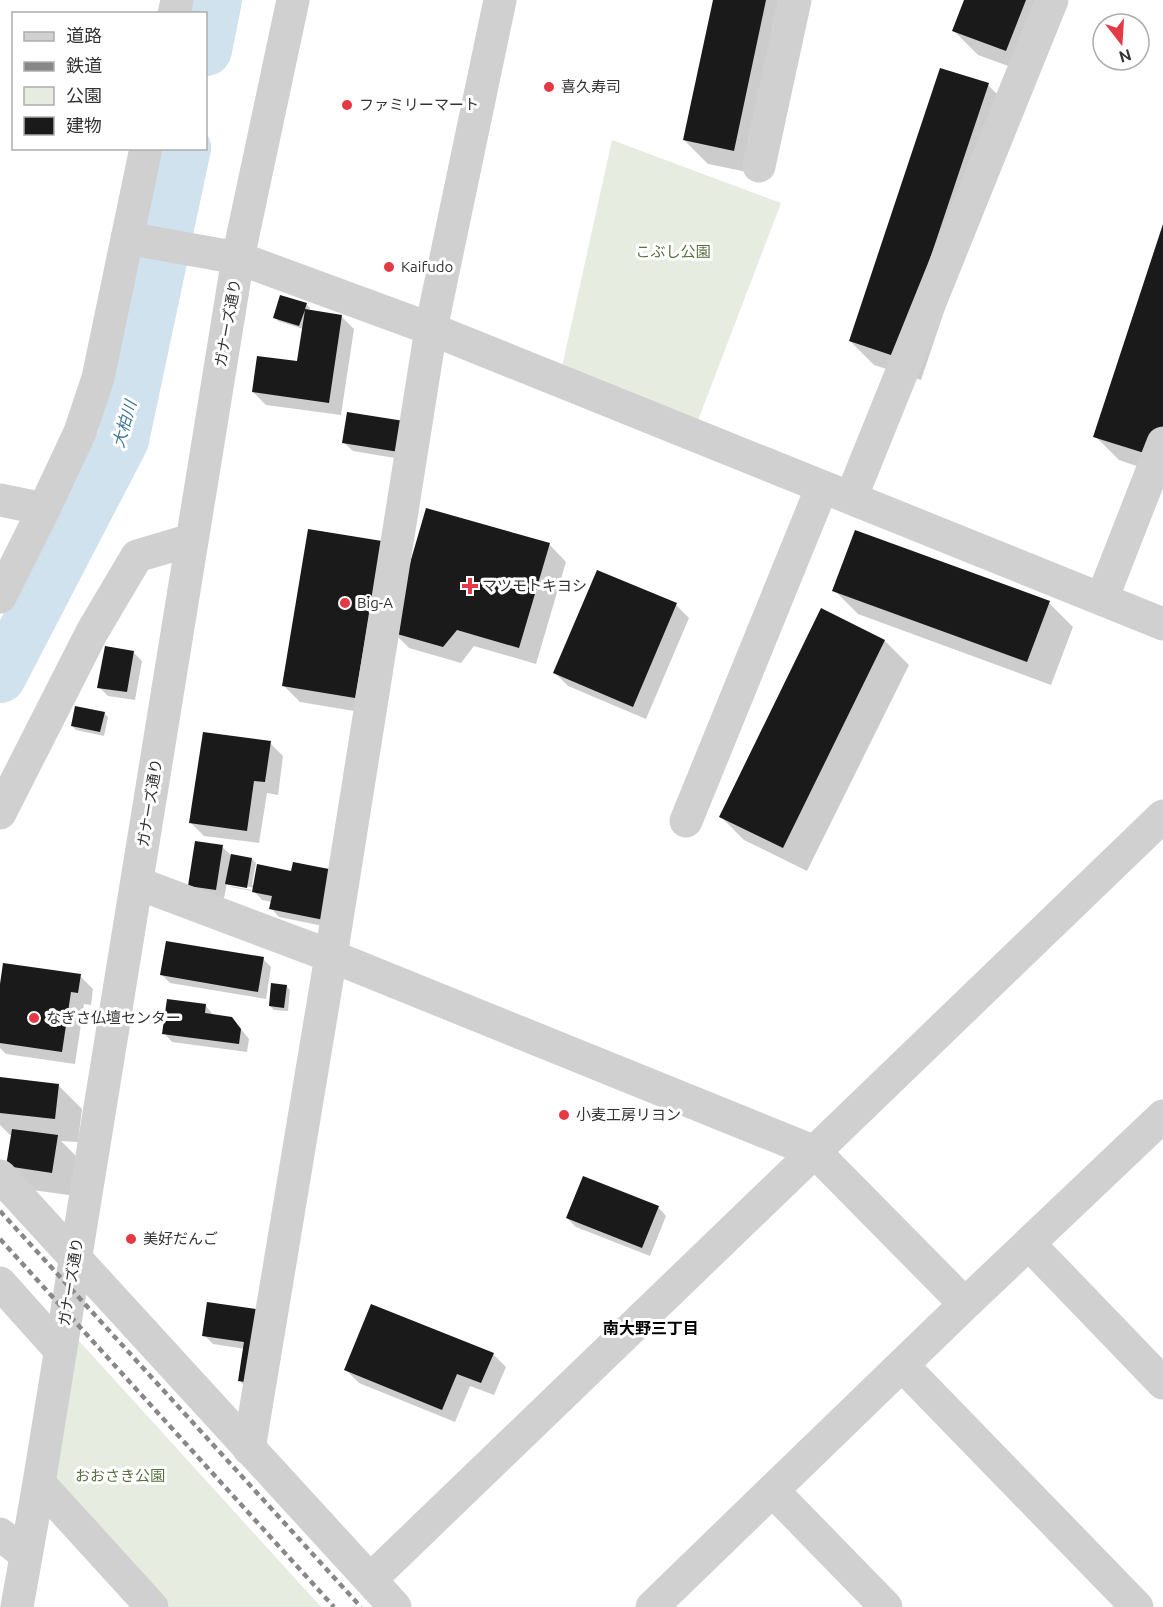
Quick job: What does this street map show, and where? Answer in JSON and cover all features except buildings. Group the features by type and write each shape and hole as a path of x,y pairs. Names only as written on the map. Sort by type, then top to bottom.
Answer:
{"street":[{"name":"ガナーズ通り","path":"16,1607 39,1483 238,258 293,0"},
{"path":"249,1449 331,956 431,329 500,0"},
{"path":"759,166 795,0"},
{"path":"686,821 837,492 1052,0"},
{"path":"0,597 80,432 98,378 146,150"},
{"path":"127,238 238,258 431,329 1163,624"},
{"path":"1102,599 1163,443"},
{"path":"0,500 44,509"},
{"path":"0,813 92,632 137,556 191,540"},
{"path":"370,1580 1163,816"},
{"path":"137,883 331,956 814,1152 965,1304"},
{"path":"652,1607 965,1304 1029,1244 1158,1132"},
{"path":"0,1176 395,1607"},
{"path":"1029,1244 1163,1383"},
{"path":"0,1283 60,1350"},
{"path":"902,1365 1137,1607"},
{"path":"39,1483 152,1607"},
{"path":"773,1491 886,1607"},
{"path":"0,1534 26,1555"}],"green space":[{"name":"こぶし公園","path":"612,140 781,203 697,423 562,367"},
{"name":"おおさき公園","path":"71,1332 321,1607 159,1607 46,1483"}],"waterway":[{"name":"大柏川","path":"207,45 216,0"},
{"name":"大柏川","path":"0,677 123,440 185,150"}],"railway":[{"path":"0,1211 361,1607"},
{"path":"0,1239 334,1607"}],"place":[{"name":"喜久寿司","path":"549,87"},
{"name":"ファミリーマート","path":"347,105"},
{"name":"Kaifudo","path":"389,267"},
{"name":"マツモトキヨシ","path":"470,586"},
{"name":"Big-A","path":"345,603"},
{"name":"なぎさ仏壇センター","path":"34,1018"},
{"name":"小麦工房リヨン","path":"564,1115"},
{"name":"美好だんご","path":"131,1239"}],"district":[{"name":"南大野三丁目","path":"651,1328"}]}
